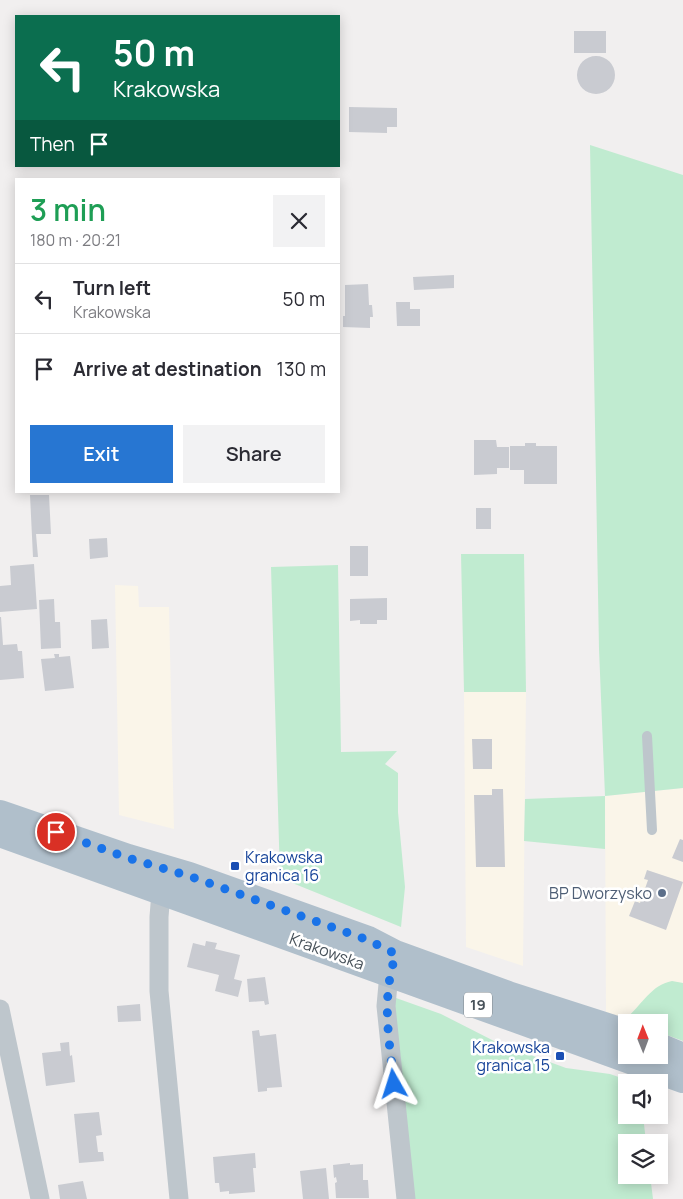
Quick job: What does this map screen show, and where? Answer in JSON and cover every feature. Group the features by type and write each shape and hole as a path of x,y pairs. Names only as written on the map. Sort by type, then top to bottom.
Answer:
{"main road":[{"name":"Krakowska","path":"0,819 162,892 392,963 521,999 618,1030"},
{"name":"Krakowska","path":"0,819 189,876 368,940 392,963 683,1079"},
{"path":"668,1051 683,1057"}],"street":[{"path":"162,892 159,917 159,991 179,1199"},
{"path":"392,963 386,1006 406,1199"},
{"path":"0,1009 40,1199"}],"lane":[{"path":"646,736 652,830"}],"shaded area":[{"path":"115,585 138,586 139,607 169,607 174,829 119,815"},
{"path":"464,692 526,692 523,966 466,947"},
{"path":"683,788 683,1041 668,1029 668,1014 618,1014 618,1017 606,1013 605,796"}],"green space":[{"path":"590,145 683,175 683,788 605,796 599,649"},
{"path":"461,554 524,554 526,692 464,692"},
{"path":"338,565 341,752 397,751 385,764 398,773 398,812 405,887 401,927 280,878 271,567"},
{"path":"605,796 605,849 524,841 525,799"},
{"path":"672,981 683,983 683,1041 668,1035 668,1014 631,1014 652,992 664,983"},
{"path":"396,998 441,1014 498,1043 566,1068 618,1077 618,1124 644,1124 645,1134 618,1134 618,1184 651,1184 653,1199 414,1199 393,1011"}],"building":[{"path":"574,31 606,31 606,53 574,53"},
{"path":"596,56 609,62 615,75 609,88 596,94 583,88 577,75 583,62"},
{"path":"349,107 397,108 397,127 387,127 387,133 349,132"},
{"path":"454,275 454,288 414,290 413,277"},
{"path":"368,284 369,305 372,305 373,317 370,317 370,328 343,327 345,285"},
{"path":"396,302 410,302 410,309 420,309 420,326 397,326"},
{"path":"474,440 496,440 497,447 509,447 509,468 497,468 497,474 474,475"},
{"path":"525,443 536,443 536,446 557,446 557,484 524,484 524,470 510,470 510,446 525,446"},
{"path":"30,495 49,495 51,534 36,534 38,557 33,557"},
{"path":"476,508 491,508 491,529 476,529"},
{"path":"107,538 108,557 90,559 89,539"},
{"path":"350,546 368,546 368,576 350,576"},
{"path":"34,564 37,609 0,612 0,586 11,585 10,566"},
{"path":"387,598 387,620 377,620 377,624 360,624 360,620 350,621 350,599"},
{"path":"54,599 55,622 60,622 61,648 41,649 39,600"},
{"path":"0,617 3,645 17,644 18,651 22,651 24,678 0,680"},
{"path":"107,619 109,648 92,649 91,620"},
{"path":"54,654 59,654 59,657 70,656 74,688 45,691 41,659 55,658"},
{"path":"472,739 492,739 492,769 473,769"},
{"path":"492,789 503,789 505,867 476,867 474,795 492,795"},
{"path":"680,839 683,840 683,862 672,858"},
{"name":"BP Dworzysko","path":"647,870 683,882 666,930 629,916 635,901 640,903 648,880 644,879"},
{"path":"206,941 217,943 215,949 240,955 234,979 242,981 238,997 215,991 219,975 187,967 193,943 205,946"},
{"path":"265,977 269,1004 265,1005 264,1001 249,1002 247,979"},
{"path":"140,1004 141,1021 118,1022 117,1006"},
{"path":"259,1030 260,1036 276,1034 282,1087 267,1088 267,1091 258,1092 252,1031"},
{"path":"69,1042 75,1082 46,1086 42,1053 61,1051 60,1043"},
{"path":"99,1112 102,1135 96,1136 98,1152 103,1152 104,1161 79,1163 74,1114"},
{"path":"255,1153 256,1168 253,1168 255,1192 229,1194 229,1191 220,1192 219,1183 215,1183 213,1157"},
{"path":"350,1163 350,1165 363,1164 363,1180 368,1180 369,1198 336,1198 335,1183 337,1182 336,1177 334,1178 333,1165"},
{"path":"326,1168 329,1199 303,1199 300,1171"},
{"path":"83,1181 87,1199 60,1199 58,1185"}],"place":[{"name":"Krakowska granica 16","path":"235,866"},
{"name":"BP Dworzysko","path":"662,893"},
{"name":"Krakowska granica 15","path":"560,1056"}],"route":[{"path":"56,832 128,858 189,876 368,940 396,954 389,973 386,1006 394,1084"}]}
